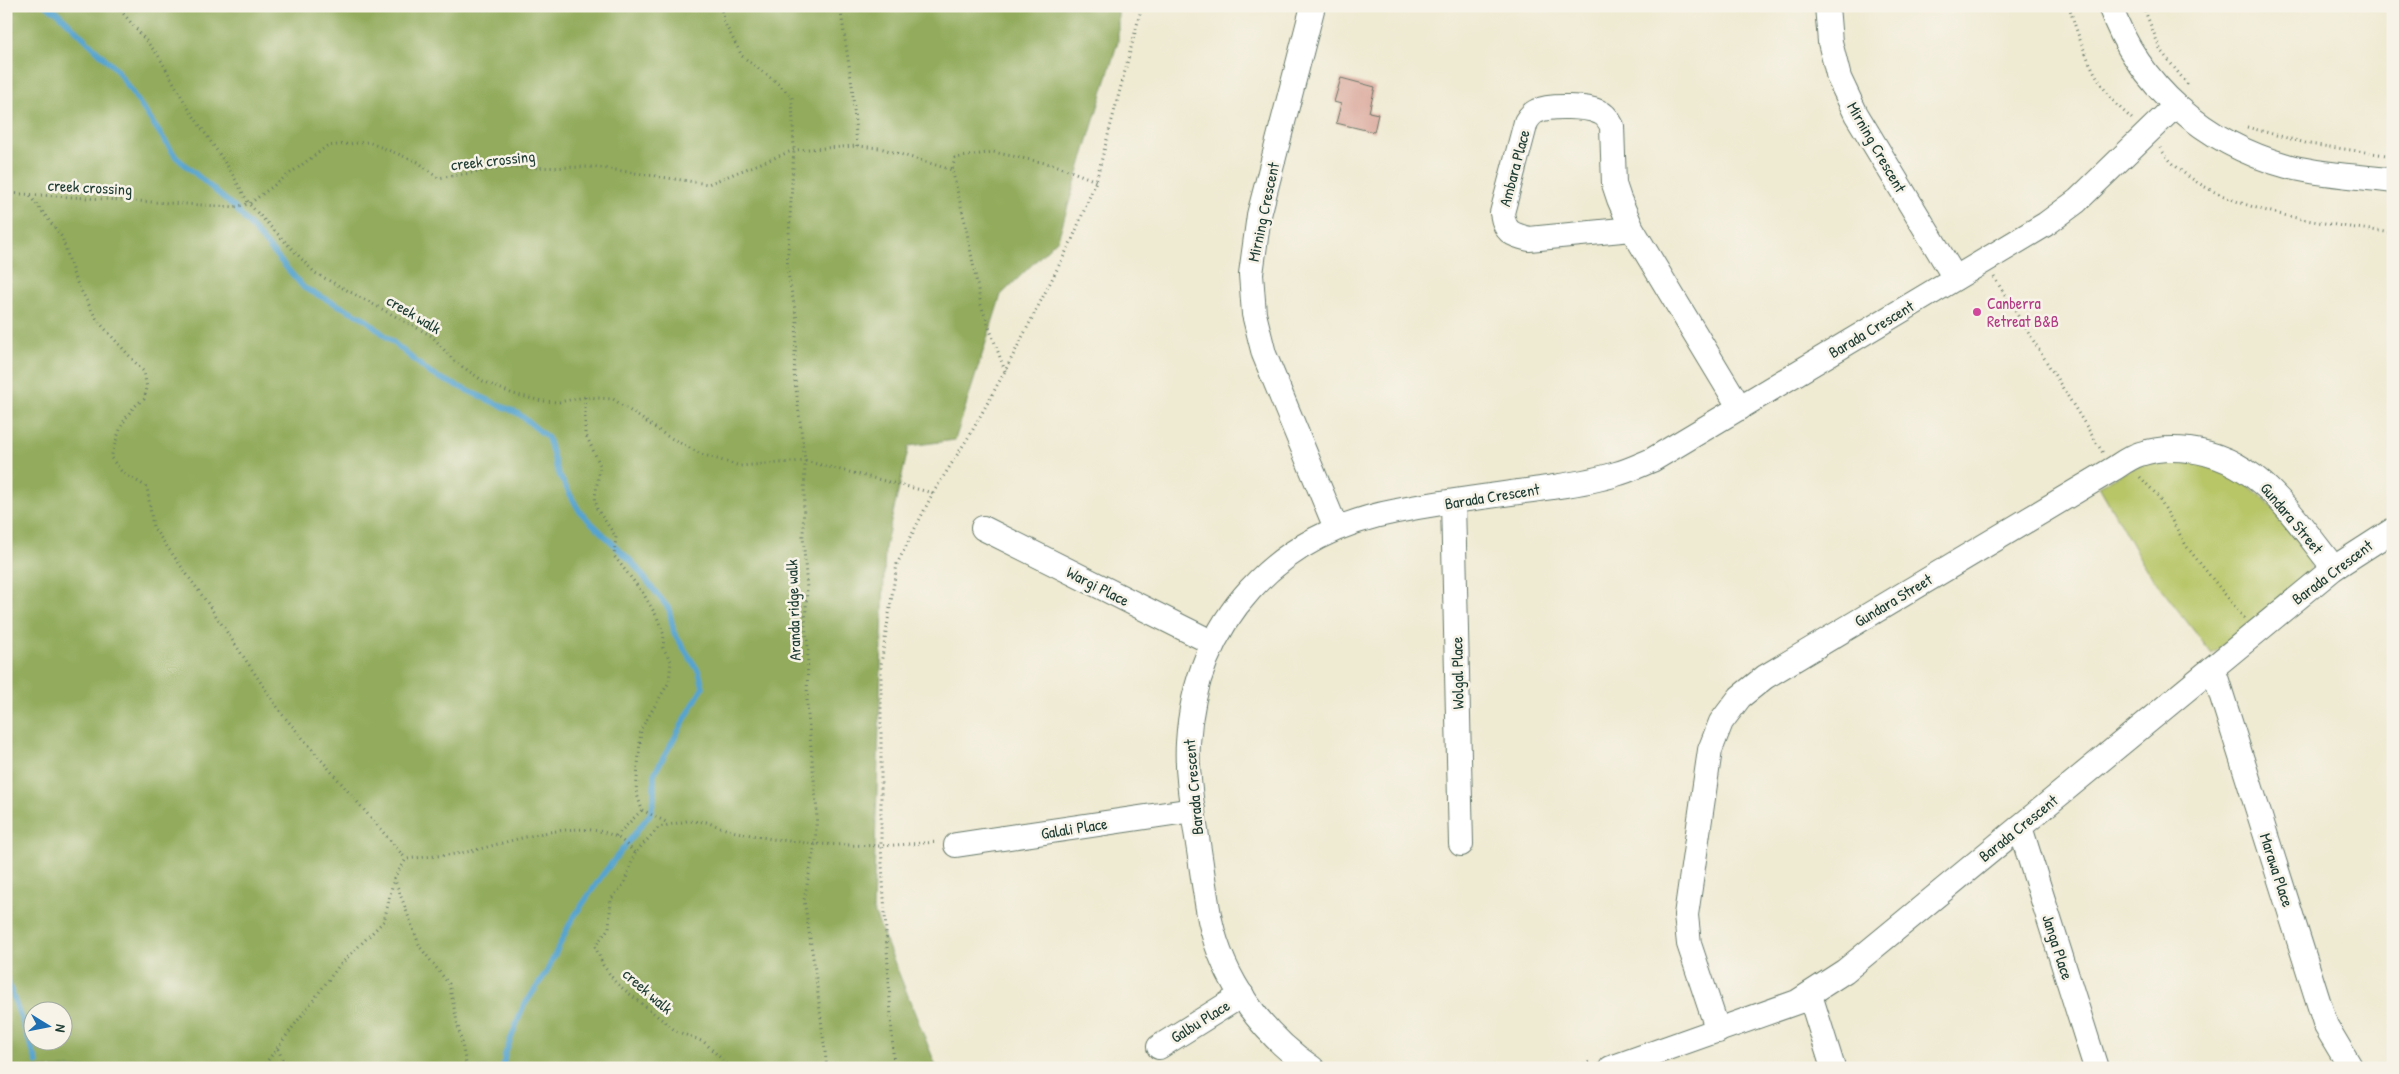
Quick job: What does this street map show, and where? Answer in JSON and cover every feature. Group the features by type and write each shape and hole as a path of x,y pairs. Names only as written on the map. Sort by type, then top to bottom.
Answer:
{"street":[{"name":"Mirning Crescent","path":"1313,6 1259,215 1251,274 1254,314 1264,354 1336,528"},
{"name":"Mirning Crescent","path":"1827,6 1830,42 1839,78 1856,114 1955,278"},
{"path":"2110,6 2133,54 2145,72 2175,106 2219,139 2253,155 2289,166 2393,181"},
{"name":"Barada Crescent","path":"1312,1068 1292,1054 1264,1026 1242,995 1219,947 1210,920 1193,810 1187,746 1189,725 1198,683 1213,643 1234,607 1262,576 1296,549 1336,528 1356,520 1396,511 1578,483 1616,474 1652,460 2046,224 2077,201 2175,106"},
{"name":"Ambara Place","path":"1632,229 1528,239 1513,234 1504,226 1502,213 1526,122 1530,116 1536,111 1548,108 1589,108 1600,112 1609,119 1612,126 1614,184 1632,229 1740,408"},
{"name":"Gundara Street","path":"1718,1031 1689,944 1686,915 1710,750 1721,722 1740,697 1765,676 2113,469 2138,455 2151,451 2178,448 2219,456 2243,467 2264,484 2334,568"},
{"name":"Wolgal Place","path":"1453,502 1461,844"},
{"name":"Wargi Place","path":"983,528 1213,643"},
{"name":"Barada Crescent","path":"1606,1063 1718,1031 1810,995 1845,971 2334,568 2393,530"},
{"name":"Marawa Place","path":"2212,668 2326,1026 2351,1068"},
{"name":"Galali Place","path":"956,845 1193,810"},
{"name":"Janga Place","path":"2020,827 2096,1068"},
{"name":"Galbu Place","path":"1158,1047 1242,995"},
{"path":"1810,995 1833,1068"}],"path":[{"name":"creek walk","path":"116,6 158,55 188,108 230,170 249,204 315,273 432,336 453,360 482,381 512,394 542,401 559,402 585,397 613,399 668,436 701,454 740,466 805,461 933,493"},
{"name":"Aranda ridge walk","path":"721,6 723,20 742,56 775,81 792,97 794,150 787,268 797,320 794,373 805,461 803,536 807,589 805,626 808,646 807,704 816,812 815,844 804,900 827,1068"},
{"path":"840,6 852,85 857,146"},
{"path":"2069,6 2099,81 2111,98 2137,124"},
{"path":"2143,6 2162,51 2191,89"},
{"path":"2246,126 2309,144 2393,156"},
{"name":"creek crossing","path":"6,193 30,196 234,207 249,204 327,146 368,142 418,162 438,178 504,168 595,167 708,184 794,150 857,146 880,148 952,170"},
{"path":"2156,142 2165,154 2189,176 2211,190 2236,200 2274,214 2311,222 2393,233"},
{"path":"1005,371 981,305 965,222 952,170 954,158 993,152 1054,165 1096,181"},
{"path":"30,196 62,237 75,280 97,320 144,372 147,388 144,399 132,407 117,435 111,458 122,472 147,487 153,527 206,601 282,714 406,860"},
{"path":"1984,261 2113,469 2131,469 2152,488 2187,547 2256,633"},
{"path":"585,397 585,433 600,465 595,497 598,509 616,537 614,556 642,593 657,617 664,635 663,648 671,661 669,682 641,729 636,790 642,810 668,823"},
{"path":"616,836 642,810"},
{"path":"262,1068 338,967 384,921 394,878 406,860 473,851 519,838 574,830 597,830 616,836 635,853 659,827 668,823 687,821 706,822 731,831 815,844 881,846 933,840 956,845"},
{"name":"creek walk","path":"635,853 624,884 611,899 609,928 595,946 603,965 616,982 660,1019 676,1031 704,1042 731,1068"},
{"path":"394,878 420,947 449,984 466,1068"},
{"path":"278,1049 286,1068"},
{"path":"1574,1068 1606,1063"}],"green space":[{"path":"6,6 1118,6 1118,41 1058,239 1001,295 955,440 909,446 885,547 873,909 937,1068 6,1068"},
{"path":"2179,459 2230,470 2268,502 2310,555 2310,568 2306,577 2212,654 2146,569 2099,486 2131,469 2155,460"}],"building":[{"path":"1341,78 1375,87 1369,112 1378,114 1374,132 1336,123 1341,104 1334,102"}],"waterway":[{"path":"46,6 57,12 116,69 176,157 234,207 304,288 364,318 431,374 519,414 548,438 558,473 580,512 632,562 669,609 674,633 699,672 703,687 654,774 654,800 650,814 603,874 571,921 546,973 523,1007 505,1054 503,1068"},
{"path":"6,977 37,1063"}],"place":[{"name":"Canberra Retreat B&B","path":"1977,312"}]}
